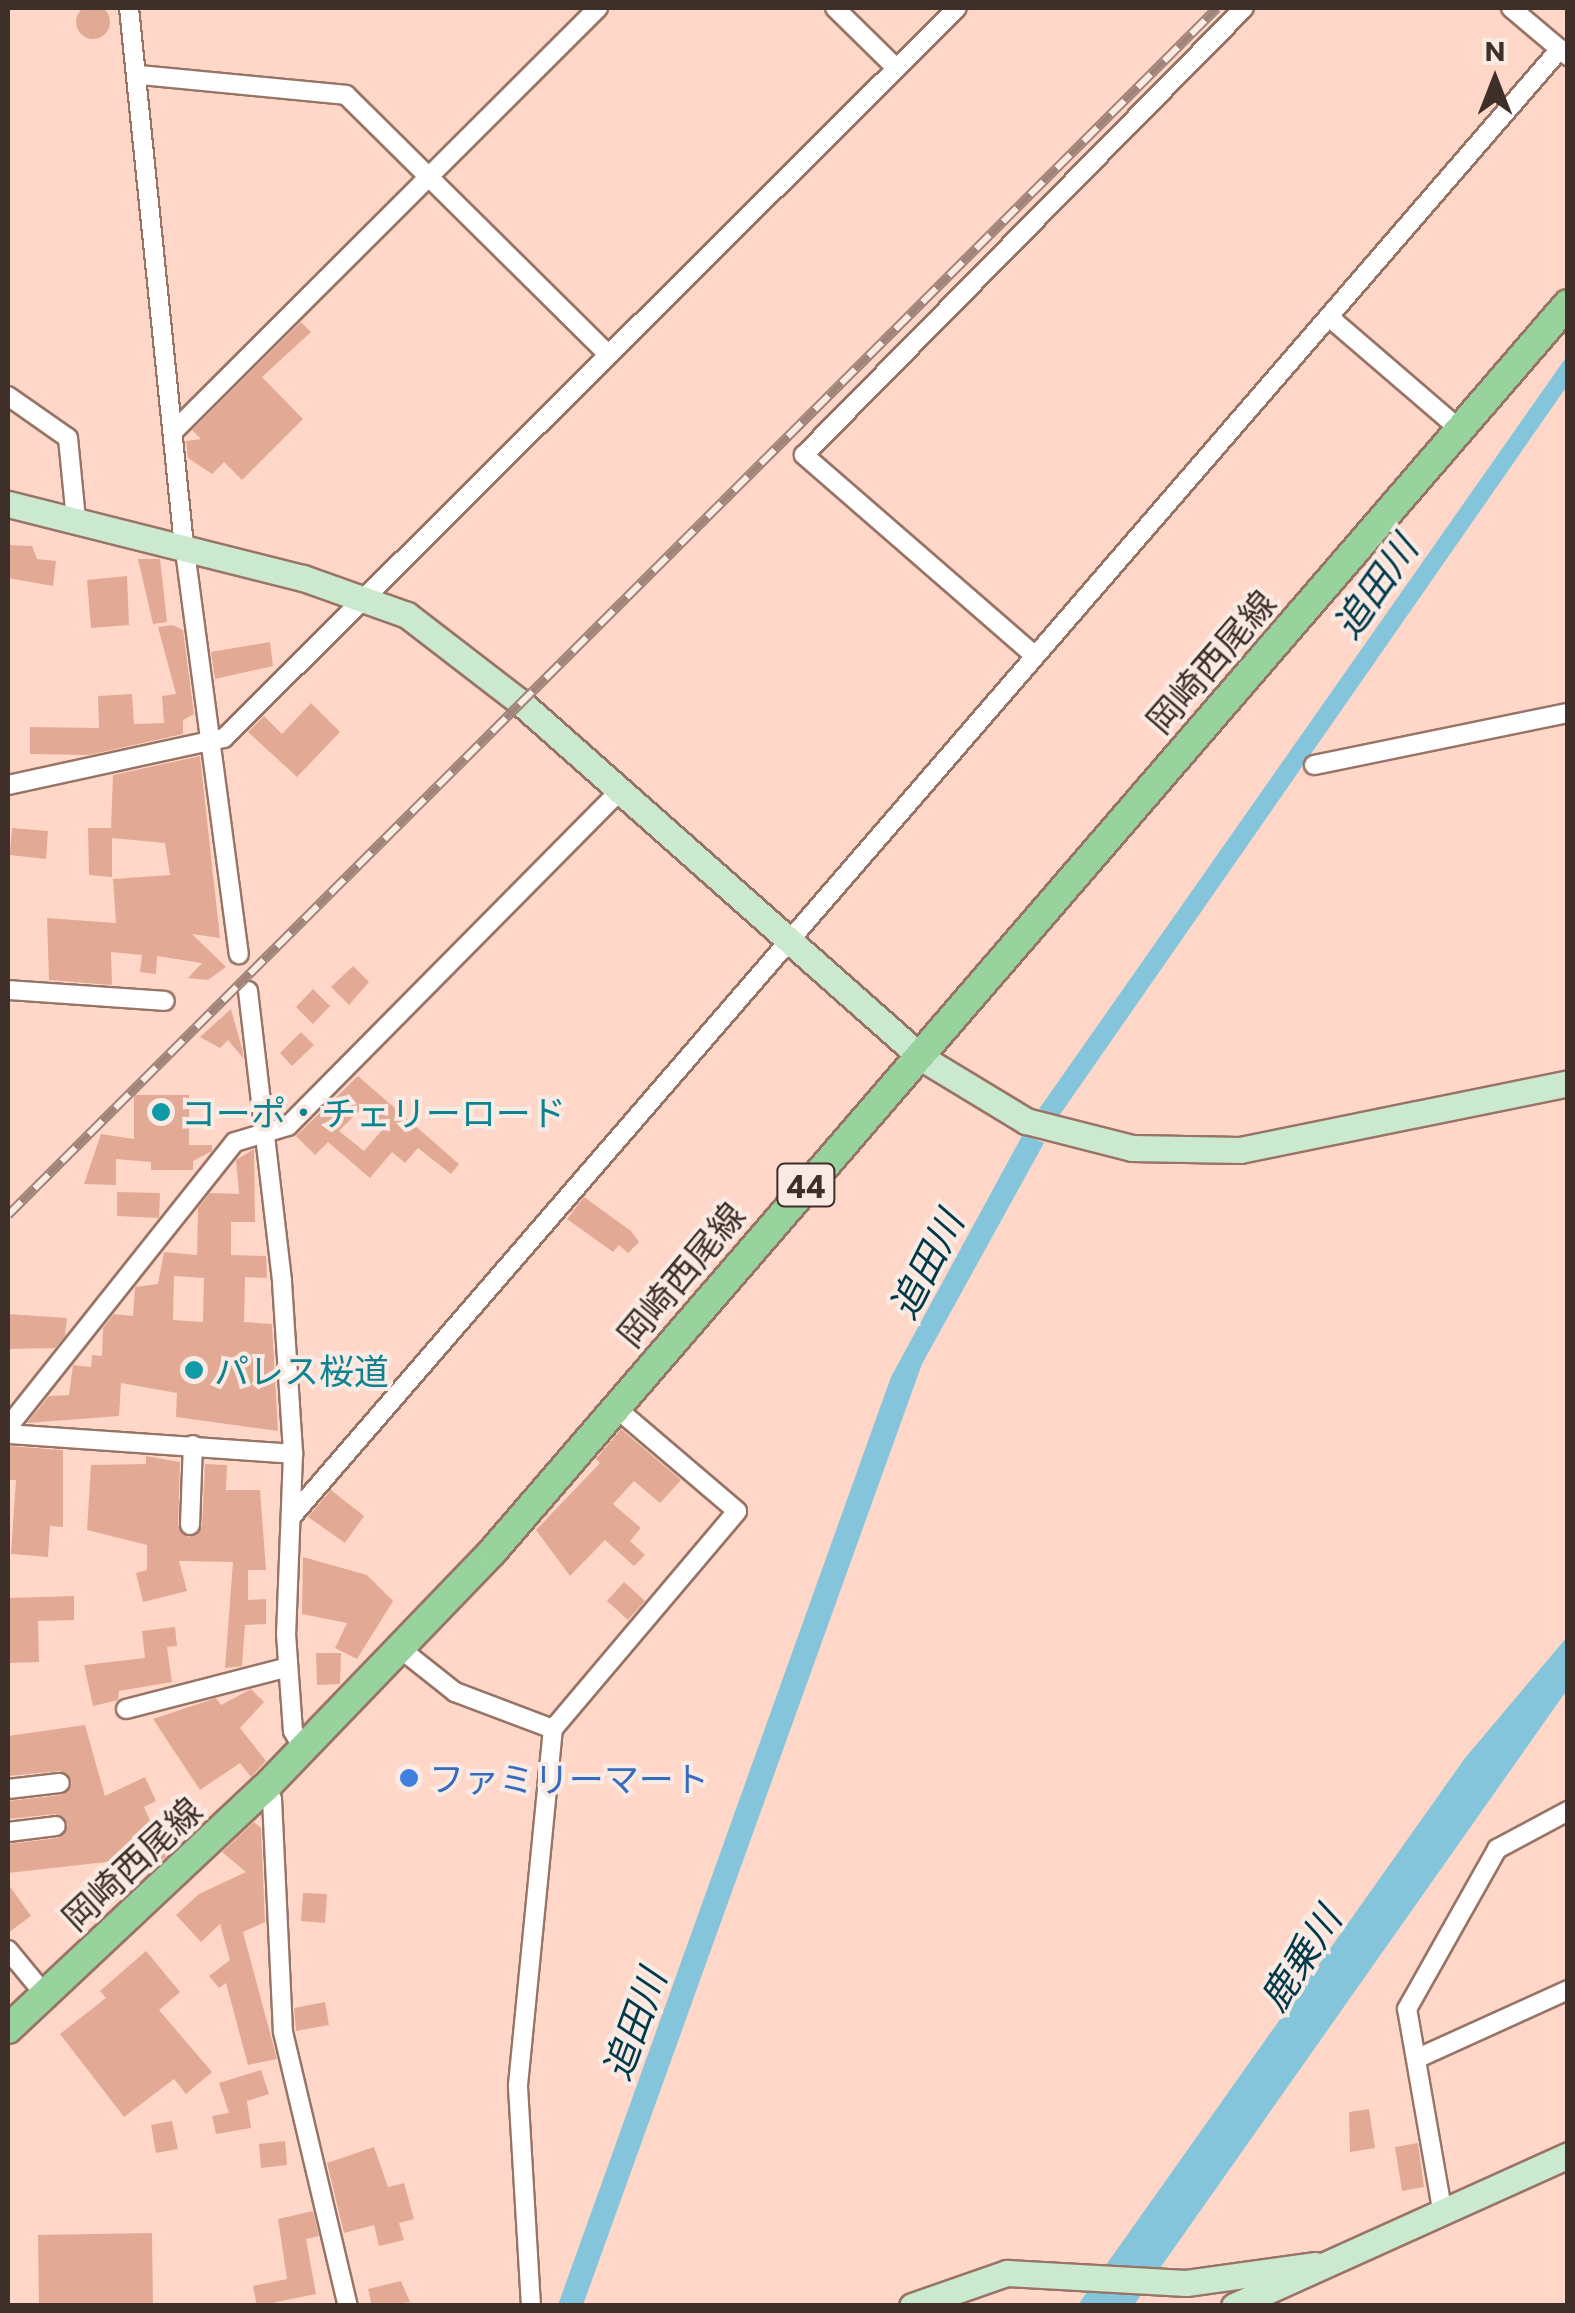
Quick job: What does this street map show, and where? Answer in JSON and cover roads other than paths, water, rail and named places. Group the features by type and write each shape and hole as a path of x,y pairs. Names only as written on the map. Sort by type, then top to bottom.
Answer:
{"main road":[{"name":"岡崎西尾線","path":"8,2029 265,1788 402,1650 922,1058 1568,304"}],"street":[{"path":"129,8 140,75 187,550 239,954"},
{"path":"174,431 598,8"},
{"path":"835,8 895,67"},
{"path":"8,785 213,744 957,8"},
{"path":"1034,656 804,455 1244,8"},
{"path":"292,1516 1034,656 1564,53 1511,8"},
{"path":"140,75 333,90 429,176 608,354"},
{"path":"1329,317 1459,429"},
{"path":"8,396 68,438 76,520"},
{"path":"8,504 364,598 454,645 922,1058 1026,1121 1132,1148 1240,1150 1568,1083"},
{"path":"1314,765 1568,714"},
{"path":"8,1430 235,1142 295,1120 619,791"},
{"path":"8,990 165,1000"},
{"path":"248,991 270,1132 293,1454 288,1668 294,1731 303,1748"},
{"path":"531,2306 518,2085 553,1729 737,1511 616,1408"},
{"path":"8,1430 293,1454"},
{"path":"190,1526 193,1445"},
{"path":"402,1650 455,1692 553,1729"},
{"path":"126,1709 288,1668"},
{"path":"8,1789 60,1783"},
{"path":"265,1788 272,1800 282,2032 348,2306"},
{"path":"1442,2209 1407,2009 1497,1850 1568,1812"},
{"path":"8,1832 56,1826"},
{"path":"8,1950 46,1996"},
{"path":"1418,2058 1568,1990"},
{"path":"1244,2302 1316,2265 1568,2156"},
{"path":"912,2306 968,2282 1047,2272 1186,2283 1316,2265"}],"water":[{"path":"1567,356 1567,386 1059,1116 1039,1109"},
{"path":"1023,1134 1044,1143 922,1364 583,2305 558,2305 891,1377"},
{"path":"1567,1637 1567,1690 1134,2305 1077,2306 1465,1758"}],"railway":[{"path":"8,1215 1217,8"}],"place":[{"name":"コーポ・チェリーロード","path":"161,1112"},
{"name":"パレス桜道","path":"194,1370"},
{"name":"ファミリーマート","path":"409,1778"}],"water label":[{"name":"追田川","path":"1374,586"},
{"name":"追田川","path":"925,1264"},
{"name":"鹿乗川","path":"1299,1958"},
{"name":"追田川","path":"633,2024"}]}
